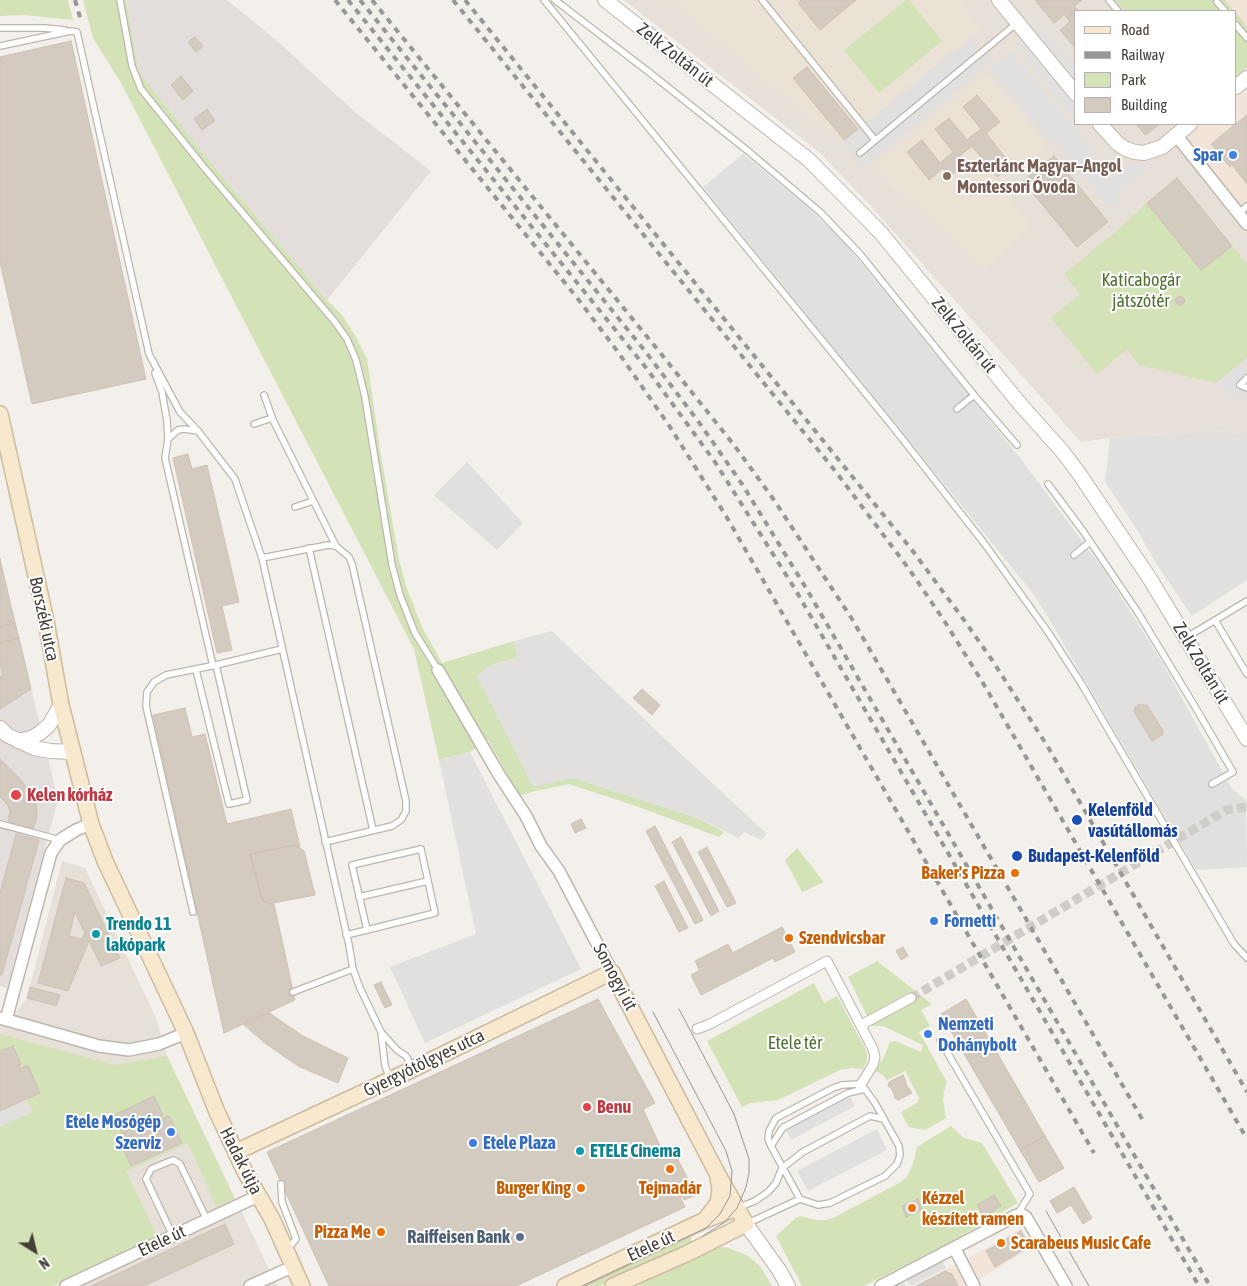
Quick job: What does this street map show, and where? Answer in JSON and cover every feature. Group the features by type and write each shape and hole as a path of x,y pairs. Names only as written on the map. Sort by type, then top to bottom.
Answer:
{"main road":[{"name":"Borszéki utca","path":"0,414 46,621 61,705 91,824 104,861 152,964"},
{"name":"Hadak útja","path":"152,964 186,1033 217,1112 258,1196 272,1219 302,1286"},
{"name":"Gyergyótölgyes utca","path":"236,1152 413,1069 612,972"},
{"name":"Somogyi út","path":"612,972 718,1175 746,1224"},
{"path":"705,1220 718,1203 720,1190 718,1175"},
{"name":"Etele út","path":"565,1286 705,1220 737,1208"},
{"name":"Etele út","path":"613,1286 686,1254 746,1224"}],"street":[{"name":"Zelk Zoltán út","path":"605,0 809,160 882,233 1020,404 1078,472 1120,532 1247,739"},
{"path":"998,0 1074,92"},
{"path":"1237,86 1247,78"},
{"path":"1101,125 1118,144 1134,152 1151,151 1162,147 1189,125"},
{"path":"1176,135 1243,210 1247,224"},
{"name":"Somogyi út","path":"438,670 498,773 526,816 541,846 559,871 612,972"},
{"path":"18,741 31,738 40,733 49,725 61,705"},
{"path":"0,728 18,741 34,748 72,752"},
{"path":"91,824 76,830 60,840 51,853 3,1019 99,1046 129,1050 159,1044 186,1033"},
{"path":"697,1029 710,1024 827,961 873,1049 875,1057 862,1087"},
{"path":"861,1025 911,998"},
{"name":"Etele út","path":"66,1286 258,1196"},
{"path":"881,1286 1017,1215 1023,1214 1066,1286"},
{"name":"Somogyi út","path":"746,1224 779,1270 788,1286"},
{"path":"955,1248 974,1286"},
{"path":"250,1286 294,1266"}],"lane":[{"path":"120,0 134,74 141,89 336,322 347,339 356,360 365,397 392,565 400,594 415,633 438,670"},
{"path":"544,0 984,542 1048,632 1081,683 1234,944 1247,958"},
{"path":"555,0 650,72 755,156 820,212 860,254 974,395 1017,444"},
{"path":"762,0 875,140"},
{"path":"1109,0 1117,10"},
{"path":"1217,2 1224,10"},
{"path":"860,153 1017,23"},
{"path":"1237,26 1247,38"},
{"path":"0,28 44,28 77,32 149,354 162,392 168,439 165,458 247,800 229,804 196,670"},
{"path":"0,46 71,31"},
{"path":"149,354 180,412 198,431 235,479 262,558 353,969 381,1032 397,1050 406,1056 413,1069"},
{"path":"1247,378 1240,385 1247,388"},
{"path":"264,395 272,418 336,546 349,557 352,564 406,801 406,811 401,820 392,826 326,842"},
{"path":"957,409 974,395"},
{"path":"254,424 272,418"},
{"path":"168,439 178,430 198,431"},
{"path":"1048,484 1137,611 1232,772 1212,784"},
{"path":"295,507 313,501"},
{"path":"1074,555 1090,542"},
{"path":"262,558 328,545 336,546"},
{"path":"310,548 373,830"},
{"path":"1186,638 1247,601"},
{"path":"1215,620 1247,674"},
{"path":"193,912 146,706 147,692 154,682 166,676 215,666 282,648"},
{"path":"0,824 60,840"},
{"path":"346,935 367,930 435,913 422,849 352,866 367,930"},
{"path":"359,898 428,881"},
{"path":"293,992 353,969"},
{"path":"381,1032 385,1066 390,1080"},
{"path":"940,1040 1030,1194 1017,1215"},
{"path":"842,1084 858,1084 862,1087 884,1119 899,1146 900,1155 897,1164 889,1172 830,1203 818,1205 800,1199 768,1139 769,1131 776,1118 842,1084"},
{"path":"772,1146 784,1127 862,1087"},
{"path":"737,1208 755,1201 768,1192 776,1183 782,1168 803,1152 870,1116 884,1119"},
{"path":"173,1236 146,1179 151,1169 173,1160 180,1164 208,1220"},
{"path":"282,1184 282,1202 296,1239 287,1250"},
{"path":"746,1224 800,1199"}],"shaded area":[{"path":"126,0 227,0 276,40 356,113 431,171 327,300 216,169 139,72"},
{"path":"624,0 1247,0 1247,433 1207,431 1081,442 869,204 819,152"},
{"path":"668,0 958,0 981,28 842,143 776,91"},
{"path":"1225,0 1247,0 1247,27 1237,10 1233,10"},
{"path":"1044,29 1074,65 1074,120 1016,47 1028,37 1031,40"},
{"path":"970,37 991,62 863,168 842,143"},
{"path":"1012,51 1101,160 1096,164 1105,174 1113,177 1130,164 1151,165 1118,192 1117,197 1120,203 1111,210 1060,148 1046,137 989,69"},
{"path":"1247,67 1246,214 1174,127 1177,125 1237,125 1237,75"},
{"name":"Eszterlánc Magyar–Angol Montessori Óvoda","path":"987,72 1049,146 1002,184 1032,229 984,269 872,167"},
{"path":"743,154 804,204 844,242 1020,458 1106,573 1162,662 1232,789 1247,801 1247,867 1196,870 1031,591 703,187","holes":["1138,705 1147,705 1163,731 1134,712 1135,707"]},
{"path":"1247,358 1247,400 1232,399 1216,383"},
{"path":"1207,431 1247,433 1247,580 1192,616 1157,565 1139,533 1105,482 1110,438"},
{"path":"467,462 523,523 497,550 434,495"},
{"path":"0,559 58,800 7,988 0,986"},
{"path":"552,631 767,834 761,840 744,832 738,838 695,817 574,778 533,787 477,676 488,666 518,658 514,641"},
{"path":"470,752 581,969 425,1043 390,967 476,934 439,760"},
{"path":"62,861 85,868 156,1018 167,1056 277,1286 0,1286 0,1024 6,1025 27,998"},
{"path":"848,1093 855,1106 791,1140 784,1127"},
{"path":"26,1099 33,1112 0,1127 0,1111"},
{"path":"877,1129 887,1150 808,1191 797,1171"},
{"path":"1021,1229 1031,1248 968,1286 916,1286"},
{"path":"942,1259 946,1268 911,1286 906,1280 903,1282 906,1286 890,1286"}],"green space":[{"path":"0,0 68,0 73,20 24,15 0,16"},
{"path":"83,0 126,0 139,72 216,169 327,300 342,315 356,337 367,359 399,560 407,589 423,629 442,663 514,641 518,658 497,663 477,676 533,786 574,778 695,817 724,832 719,837 636,806 569,784 519,796 488,740 470,752 439,760 414,649 121,83 93,38"},
{"path":"906,0 909,0 942,41 879,93 844,50"},
{"path":"1115,0 1225,0 1233,10 1124,10"},
{"path":"1237,14 1247,27 1247,67 1237,75"},
{"name":"Katicabogár játszótér","path":"1147,203 1201,270 1232,246 1247,264 1247,358 1216,383 1139,365 1127,349 1097,374 1051,318 1080,294 1064,274 1119,229"},
{"path":"797,848 824,882 802,892 785,860"},
{"path":"877,961 932,1004 921,1010 930,1026 919,1032 947,1082 943,1100 946,1118 925,1130 909,1127 901,1113 917,1103 919,1098 905,1071 887,1080 876,1071 890,1042 895,1041 921,1052 923,1045 883,1026 870,1025 913,1002 908,993 867,1016 848,977"},
{"name":"Etele tér","path":"814,983 824,1003 837,996 867,1052 867,1060 863,1069 840,1070 778,1100 750,1103 742,1107 707,1041"},
{"path":"0,1034 115,1065 167,1056 235,1199 217,1208 188,1143 126,1171 157,1236 51,1286 0,1286"},
{"path":"951,1126 964,1138 982,1143 1018,1203 951,1242 864,1286 802,1286 776,1236 800,1216 816,1220 833,1218 899,1183 907,1177 913,1164 917,1147"},
{"path":"689,1235 693,1243 600,1286 578,1286"},
{"path":"722,1247 748,1256 760,1266 772,1286 639,1286 638,1284 715,1248"}],"building":[{"path":"801,0 856,0 820,30 798,3"},
{"path":"1035,0 1082,0 1074,6 1077,10 1074,10 1074,12 1067,18 1064,15 1054,23"},
{"path":"1074,13 1074,47 1060,30 1070,22 1067,18"},
{"path":"195,37 203,46 196,52 188,42"},
{"path":"71,41 146,379 32,404 0,262 0,57"},
{"path":"807,67 858,129 844,140 793,78"},
{"path":"181,76 193,91 183,100 171,85"},
{"path":"977,95 1000,122 986,133 1011,165 997,177 972,146 958,157 965,165 950,177 943,168 929,180 907,152 922,140 940,163 953,152 935,129 949,118 967,140 981,129 963,107"},
{"path":"207,109 215,121 202,130 194,119"},
{"name":"Spar","path":"1247,115 1247,184 1232,165 1230,167 1211,144 1237,125"},
{"path":"1137,125 1159,125 1145,135"},
{"path":"1054,156 1108,222 1077,247 1023,181"},
{"path":"1177,178 1232,246 1201,270 1147,203"},
{"path":"1180,296 1185,301 1180,306 1175,301"},
{"path":"188,454 192,469 207,465 239,602 222,606 232,650 217,653 173,458"},
{"path":"0,559 15,623 0,627"},
{"path":"15,623 19,638 0,643 0,627"},
{"path":"19,638 31,689 0,709 0,677 3,676 0,662 0,643"},
{"path":"642,689 660,705 652,715 633,698"},
{"path":"1147,705 1163,731 1162,735 1152,741 1134,712 1135,707"},
{"path":"185,708 192,737 205,734 227,824 291,809 300,847 295,845 250,854 263,901 268,904 274,904 295,1000 224,1033 153,715"},
{"name":"Kelen kórház","path":"0,759 21,780 36,800 37,816 33,829 8,822 10,812 8,805 0,797"},
{"path":"581,819 586,828 575,833 571,824"},
{"path":"655,826 703,920 695,924 646,831"},
{"path":"16,834 39,840 2,975 0,975 0,893"},
{"path":"681,837 719,911 711,916 672,842"},
{"path":"295,845 304,851 315,895 268,904 263,901 250,854"},
{"path":"707,847 736,903 727,907 698,852"},
{"name":"Trendo 11 lakópark","path":"66,878 84,883 120,958 101,966 89,941 68,991 38,983","holes":["75,912 85,933 82,939 69,936"]},
{"path":"664,881 688,928 679,932 655,886"},
{"path":"782,927 795,952 775,962 773,958 701,995 691,975 710,963 699,969 695,961 728,944 732,952 723,958"},
{"path":"903,947 908,956 901,960 896,951"},
{"path":"381,982 392,1005 385,1008 374,985"},
{"path":"30,987 60,995 56,1006 27,998"},
{"name":"Etele Plaza","path":"598,999 655,1103 643,1109 666,1159 675,1154 696,1195 684,1200 682,1196 680,1197 685,1207 516,1286 329,1286 267,1152"},
{"path":"966,999 1045,1136 1020,1150 941,1014"},
{"path":"268,1012 303,1036 348,1058 338,1083 300,1067 266,1044 243,1024"},
{"path":"13,1046 21,1064 19,1065 20,1069 28,1065 40,1093 0,1111 0,1051"},
{"path":"903,1075 912,1093 898,1100 895,1098 892,1089 888,1086 889,1082"},
{"path":"154,1096 163,1115 161,1116 162,1119 169,1116 182,1143 131,1166 119,1139 126,1135 125,1133 122,1134 114,1115"},
{"path":"1045,1136 1064,1168 1039,1182 1020,1150"},
{"path":"1074,1187 1092,1218 1083,1224 1071,1205 1057,1213 1050,1201"},
{"path":"994,1195 1001,1206 984,1217 977,1205"},
{"name":"Kézzel készített ramen","path":"918,1199 922,1210 906,1217 902,1206"},
{"path":"225,1224 234,1244 153,1282 144,1286 91,1286"},
{"path":"1021,1231 1030,1246 995,1267 986,1251"},
{"path":"945,1271 952,1274 958,1286 916,1286"}],"tunnel":[{"path":"911,998 1226,810 1247,807"}],"tram line":[{"path":"679,1009 734,1114 749,1159 746,1187 737,1208 725,1222 703,1236"},
{"path":"582,1286 706,1228 720,1214 730,1196 732,1171 726,1151 653,1012"},
{"path":"1046,1211 1089,1286"}],"railway":[{"path":"75,0 81,21"},
{"path":"335,0 578,299 618,352 670,427 726,516 1094,1153"},
{"path":"348,0 647,369 715,462 795,589 1199,1286"},
{"path":"360,0 645,351 698,421 742,484 806,588 1210,1286"},
{"path":"372,0 662,355 734,445 774,500 852,619 1145,1124"},
{"path":"453,0 836,472 909,569 983,683 1247,1139"},
{"path":"465,0 912,550 964,620 1048,747 1247,1092"}],"place":[{"name":"Spar","path":"1233,155"},
{"name":"Eszterlánc Magyar–Angol Montessori Óvoda","path":"947,176"},
{"name":"Kelen kórház","path":"16,795"},
{"name":"Kelenföld vasútállomás","path":"1077,820"},
{"name":"Budapest-Kelenföld","path":"1017,856"},
{"name":"Baker's Pizza","path":"1015,873"},
{"name":"Fornetti","path":"934,921"},
{"name":"Trendo 11 lakópark","path":"96,934"},
{"name":"Szendvicsbar","path":"789,938"},
{"name":"Nemzeti Dohánybolt","path":"928,1034"},
{"name":"Benu","path":"587,1107"},
{"name":"Etele Mosógép Szerviz","path":"171,1132"},
{"name":"Etele Plaza","path":"473,1143"},
{"name":"ETELE Cinema","path":"580,1151"},
{"name":"Tejmadár","path":"670,1169"},
{"name":"Burger King","path":"581,1188"},
{"name":"Kézzel készített ramen","path":"912,1208"},
{"name":"Pizza Me","path":"381,1232"},
{"name":"Raiffeisen Bank","path":"520,1237"},
{"name":"Scarabeus Music Cafe","path":"1001,1243"}]}
